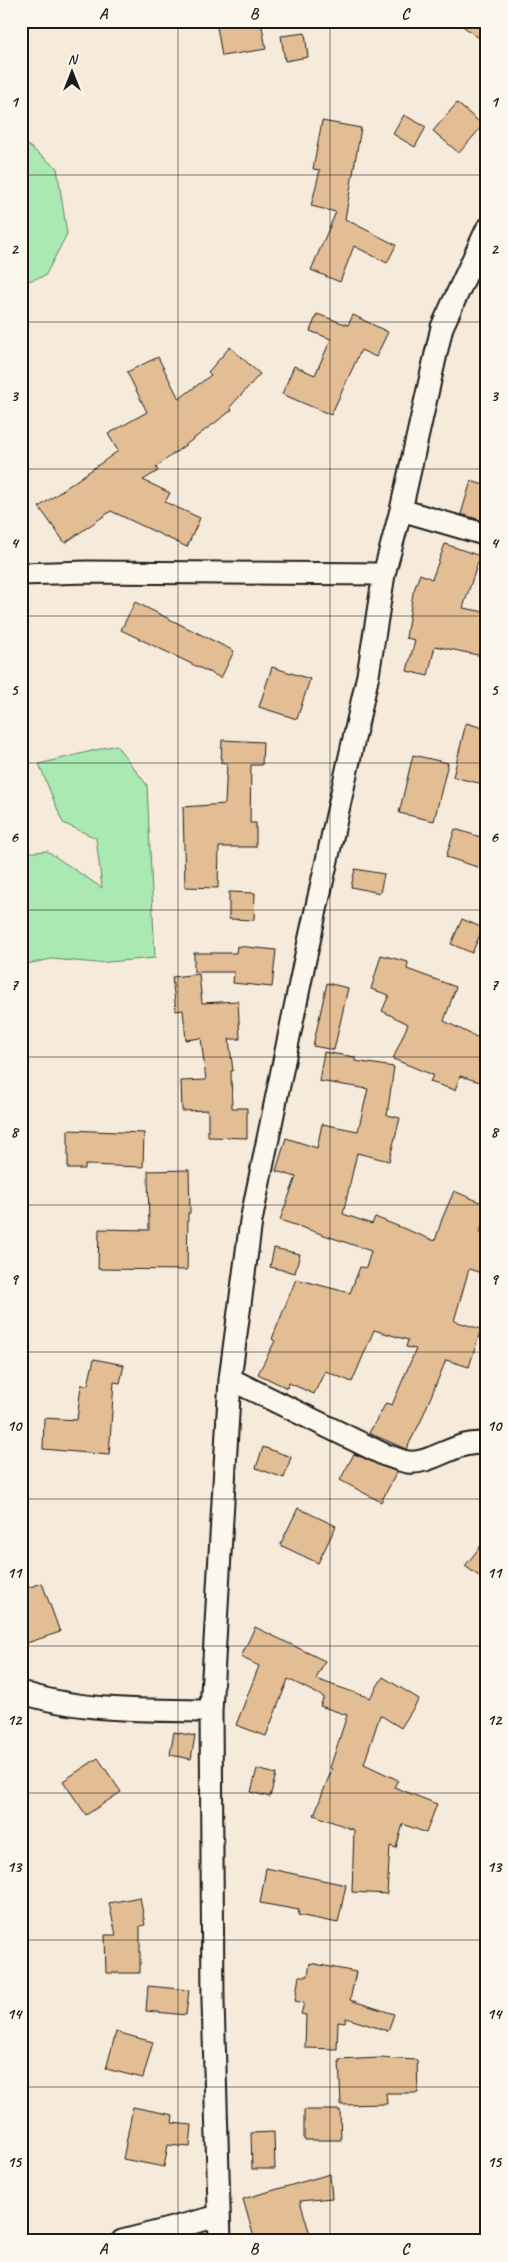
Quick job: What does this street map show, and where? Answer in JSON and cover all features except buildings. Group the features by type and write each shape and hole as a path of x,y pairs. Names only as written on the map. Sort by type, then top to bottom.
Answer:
{"street":[{"path":"220,2241 214,2001 211,1711 230,1379 251,1221 304,964 368,675 384,574 402,510 442,327 487,229"},
{"path":"402,510 487,535"},
{"path":"21,574 87,572 384,574"},
{"path":"230,1379 385,1455 409,1462 422,1461 467,1444 487,1444"},
{"path":"21,1692 65,1703 151,1710 211,1711"},
{"path":"122,2241 219,2216"}],"green space":[{"path":"21,140 57,168 67,234 45,276 21,283"},
{"path":"116,745 147,785 155,958 97,963 52,959 21,965 21,853 47,851 102,888 96,838 63,823 39,764"}]}
